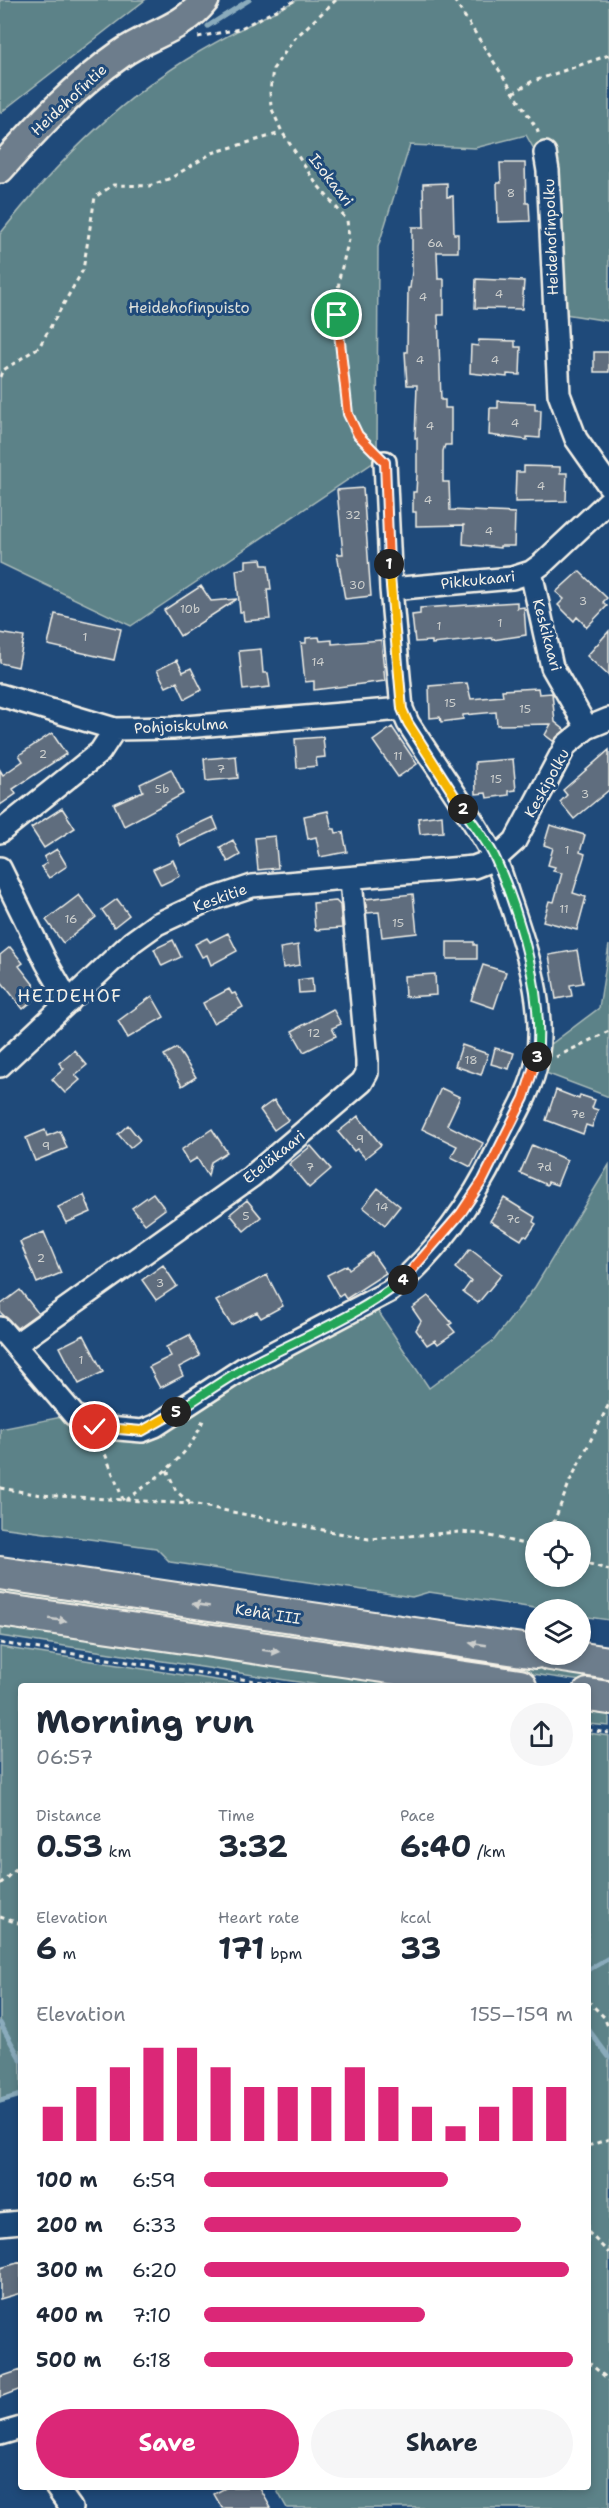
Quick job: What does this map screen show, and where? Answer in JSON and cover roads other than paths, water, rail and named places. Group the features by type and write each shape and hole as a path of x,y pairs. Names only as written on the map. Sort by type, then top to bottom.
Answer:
{"highway":[{"name":"Kehä III","path":"0,1573 525,1650"},
{"path":"0,1610 499,1683"},
{"path":"591,1660 609,1663"},
{"path":"591,1695 609,1698"}],"main road":[{"name":"Heidehofintie","path":"0,169 70,96 97,72 145,38 158,20 188,0"},
{"name":"Heidehofintie","path":"145,38 165,33 182,23 195,13 205,0"}],"street":[{"name":"Heidehofinpolku","path":"545,153 548,171 559,393 576,439 609,486"},
{"path":"0,1328 74,1415 95,1427 142,1431 155,1426 244,1368 390,1291 410,1275 461,1213 483,1180 524,1098 537,1062 536,998 524,941 495,859 408,723 402,709 391,589 385,462"},
{"name":"Pikkukaari","path":"391,589 512,578 531,572 609,501"},
{"name":"Keskikaari","path":"531,572 552,667 587,728"},
{"path":"0,695 115,729"},
{"name":"Pohjoiskulma","path":"0,832 100,752 115,729 173,728 402,709"},
{"name":"Keskipolku","path":"495,859 515,841 562,752 587,728 609,718"},
{"name":"Keskitie","path":"0,1066 132,942 157,924 207,901 252,886 351,880 474,867 495,859"},
{"path":"0,868 46,962 69,1002"},
{"name":"Eteläkaari","path":"15,1345 251,1177 362,1082 367,1073 368,1060 351,880"},
{"path":"0,2224 18,2222"},
{"path":"58,2490 71,2508"}],"waterway":[{"path":"208,26 249,0"},
{"path":"591,1968 609,1958"},
{"path":"0,2023 18,2055"},
{"path":"591,2033 609,2057"},
{"path":"0,2101 18,2096"}],"district":[{"name":"HEIDEHOF","path":"70,996"}],"park label":[{"name":"Heidehofinpuisto","path":"189,308"}]}
